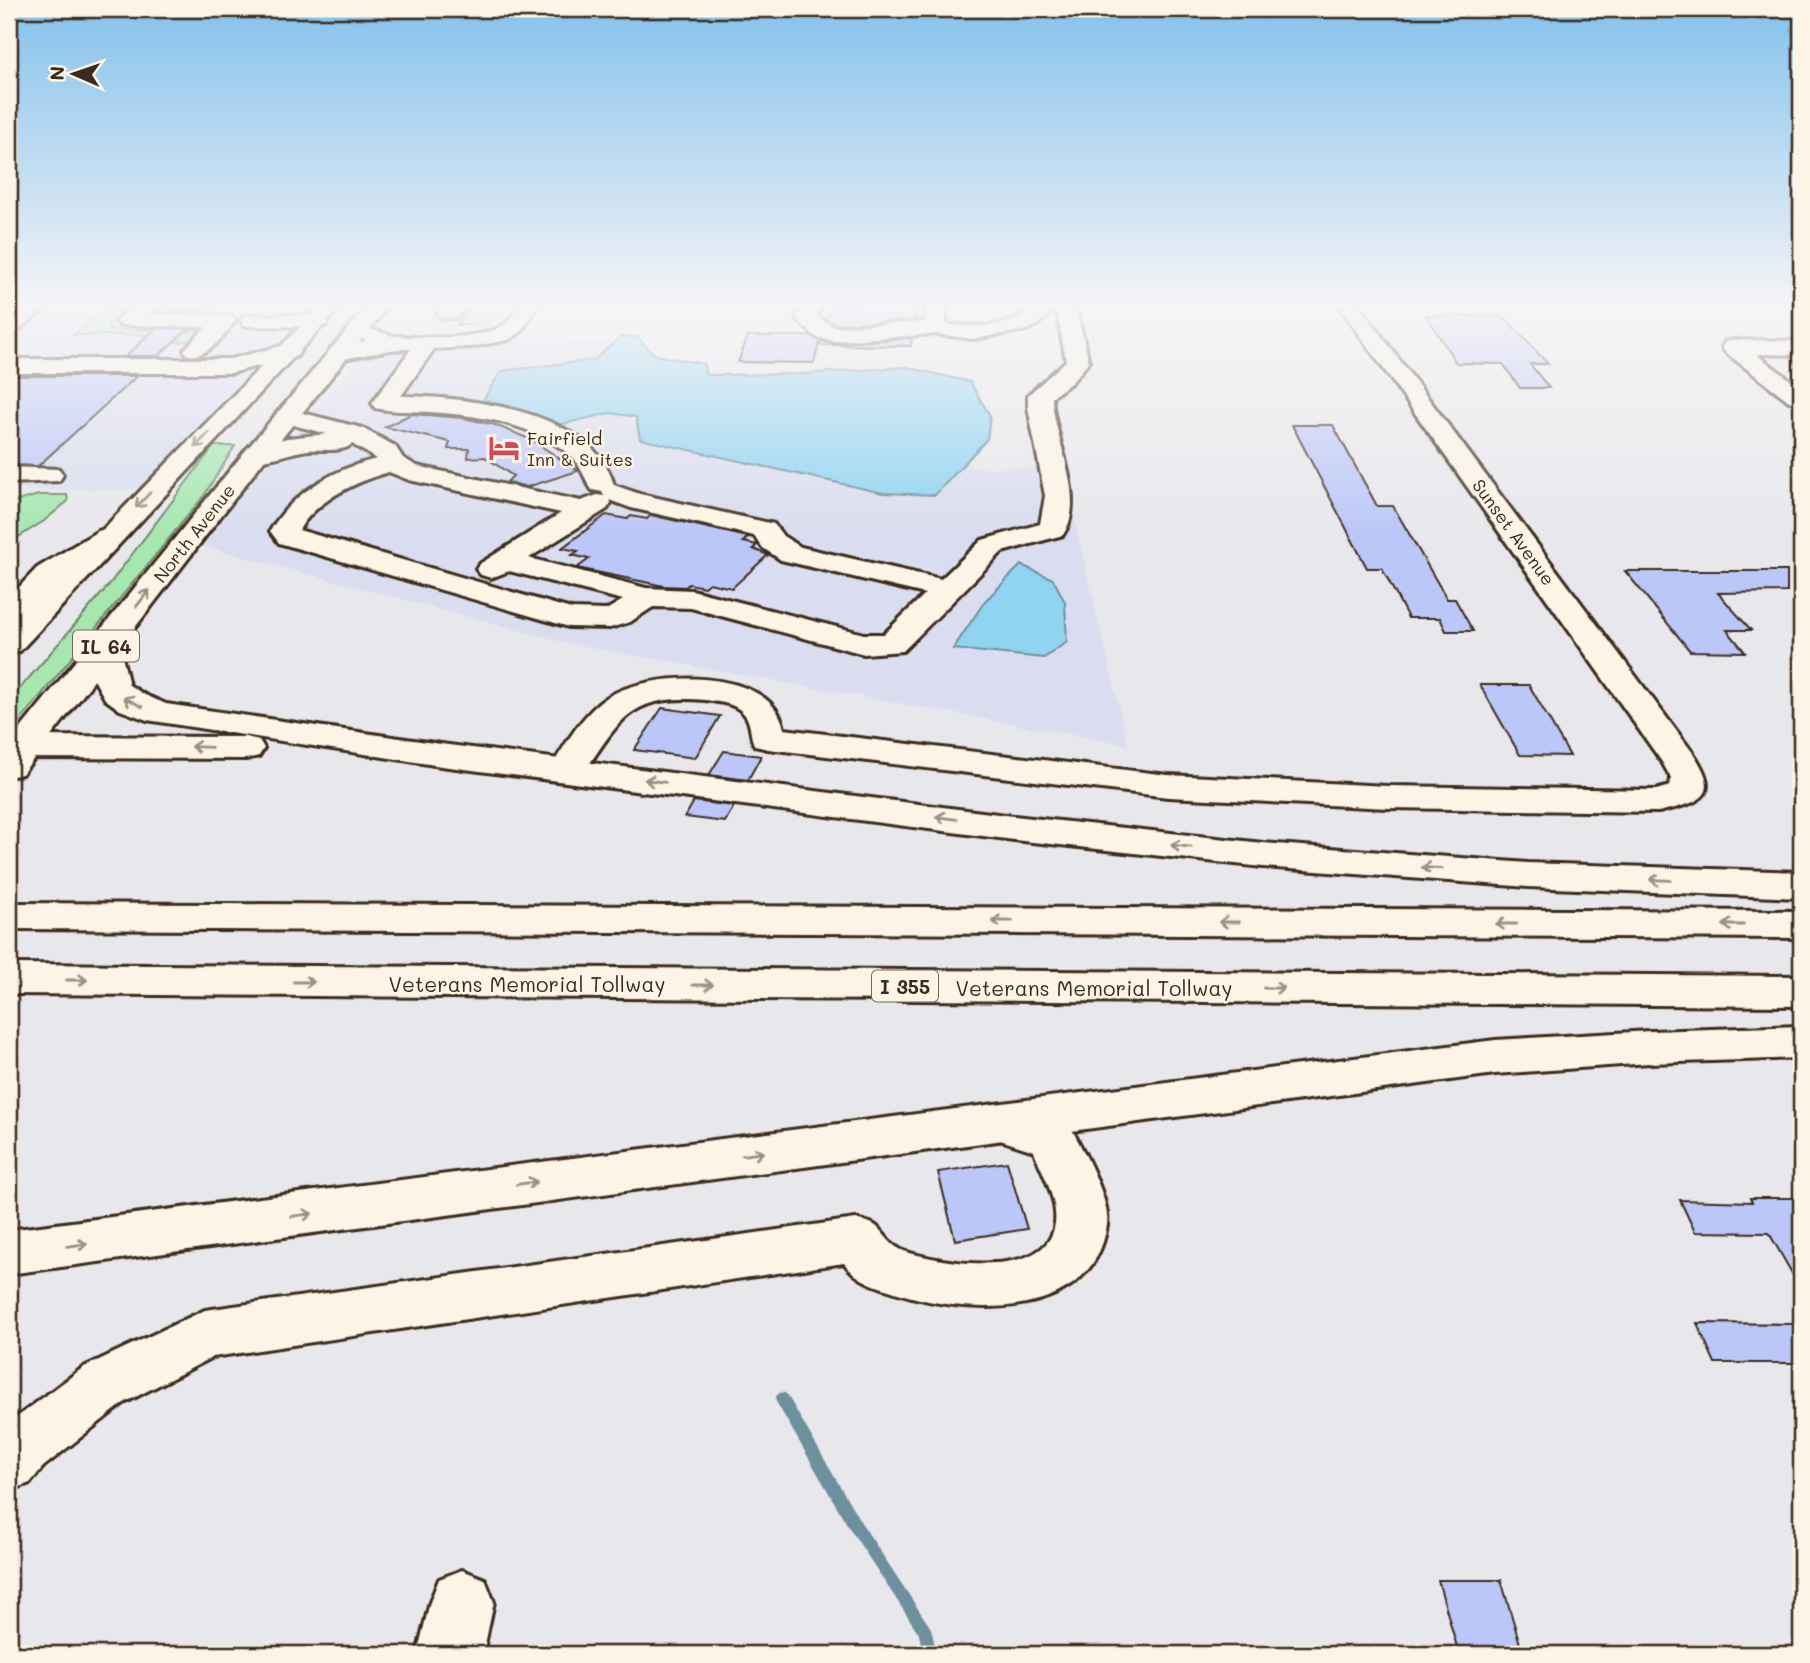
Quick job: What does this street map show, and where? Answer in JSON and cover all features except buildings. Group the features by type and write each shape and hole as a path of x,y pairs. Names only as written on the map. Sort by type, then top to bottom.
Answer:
{"main road":[{"path":"9,644 108,537 260,381"},
{"name":"North Avenue","path":"14,752 104,648 316,381"},
{"path":"400,381 369,422 375,448 364,471 304,504 289,518 284,531 289,537 569,618 605,620 626,615 646,597"},
{"path":"505,561 646,597 692,599 864,644 892,644 992,546 1053,529 1059,496 1040,407 1040,395 1059,381"},
{"name":"Sunset Avenue","path":"568,769 598,723 628,699 673,689 698,689 751,701 763,713 768,738 1168,786 1388,797 1658,801 1688,792 1689,778 1680,761 1403,381"},
{"path":"1777,381 1797,396 1801,396"},
{"path":"384,403 446,405 532,424 581,453 608,489"},
{"path":"287,416 375,448 409,472 584,510"},
{"path":"256,454 285,444 317,440 375,448"},
{"path":"9,475 50,475"},
{"path":"544,501 575,487 608,489 631,500 764,530 773,542 791,554 947,590"},
{"path":"463,587 584,510 608,489"},
{"path":"9,616 48,575 108,537"},
{"path":"104,648 108,678 114,691 133,704 159,713 441,755 568,769 1014,828 1263,855 1528,875 1801,885"},
{"path":"14,752 171,746 441,755"},
{"path":"9,916 1801,925"},
{"name":"Veterans Memorial Tollway","path":"9,979 1801,991"},
{"path":"17,1253 1495,1057 1650,1047 1801,1042"},
{"path":"9,1463 22,1448 104,1385 205,1334 856,1240 874,1261 918,1279 963,1287 996,1287 1034,1278 1059,1266 1076,1245 1082,1223 1054,1139 1002,1122"}],"shaded area":[{"path":"9,381 245,381 141,489 9,490"},
{"path":"339,381 717,381 925,467 1062,468 1128,745 567,643 199,545"}],"green space":[{"path":"214,446 235,446 203,497 20,721 9,717 9,701 108,586"},
{"path":"39,495 67,495 68,501 44,521 9,543 9,503"}],"water":[{"path":"495,381 964,381 970,382 990,416 987,439 935,495 883,493 640,439 636,417 610,413 559,425 484,399"},
{"path":"1021,565 1053,579 1065,602 1067,642 1044,658 953,649 985,601"}],"waterway":[{"path":"782,1399 855,1525 925,1631 930,1654"}],"place":[{"name":"Fairfield Inn & Suites","path":"504,448"}]}
